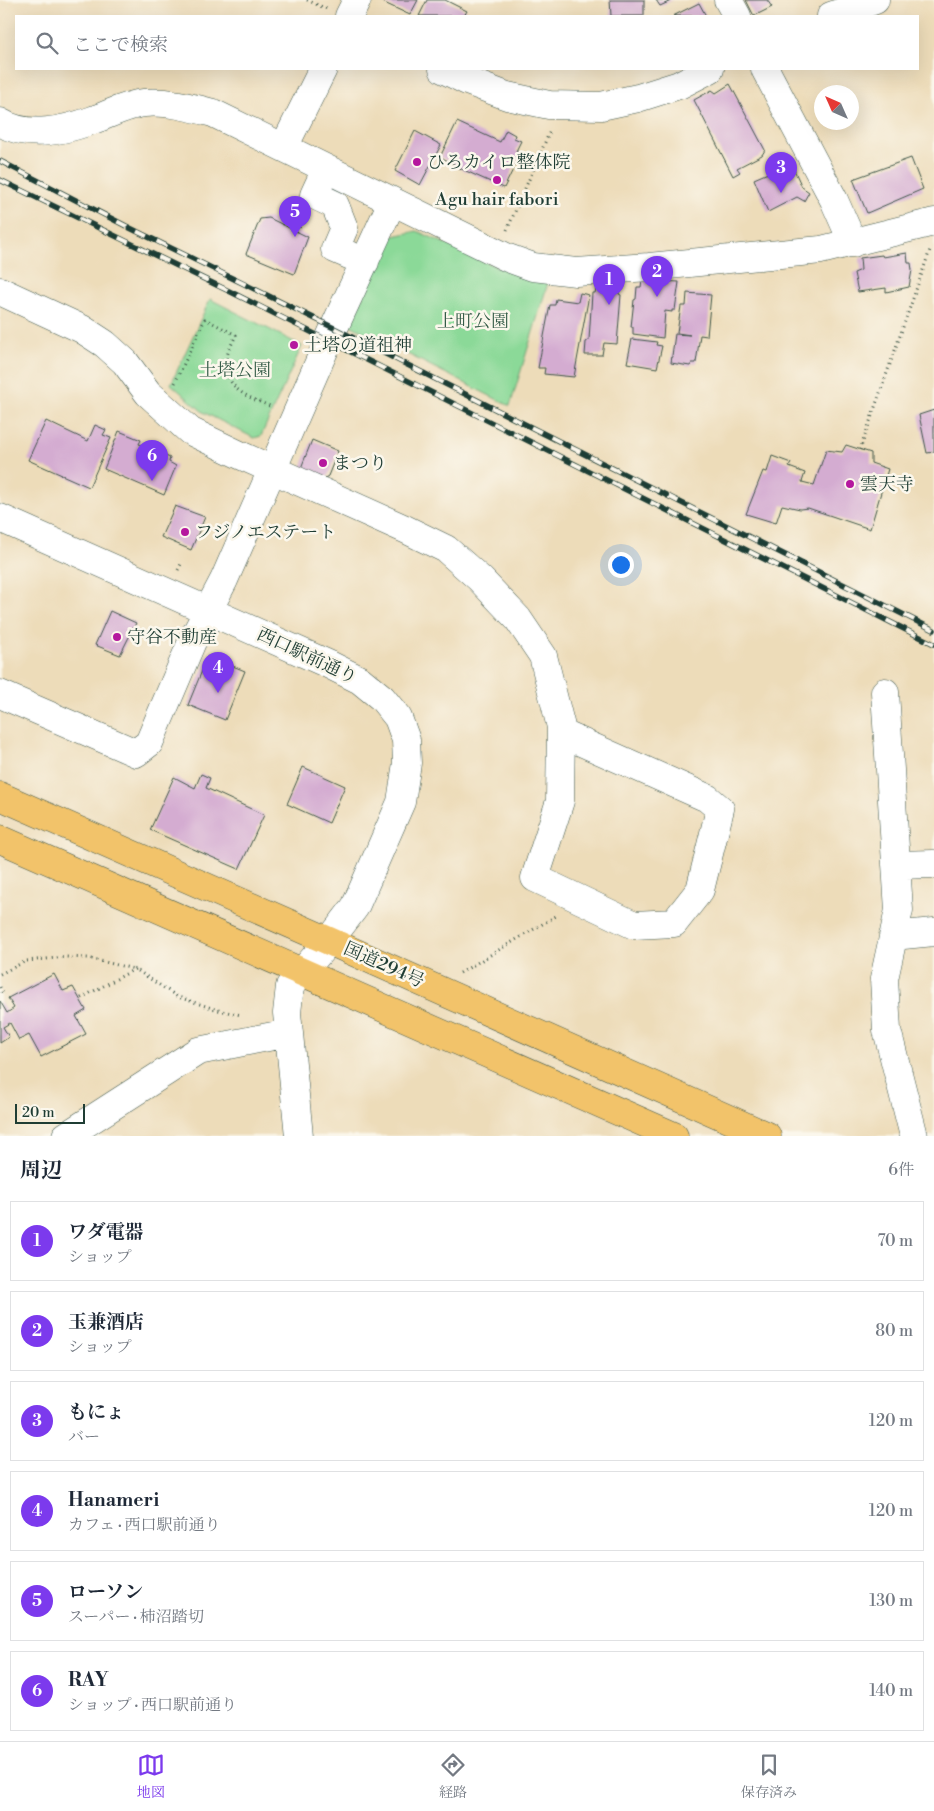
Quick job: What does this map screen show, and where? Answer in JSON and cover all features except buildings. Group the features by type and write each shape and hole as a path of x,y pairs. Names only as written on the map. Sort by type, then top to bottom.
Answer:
{"highway":[{"name":"国道294号","path":"0,796 329,940 767,1136"},
{"path":"0,839 674,1136"}],"street":[{"path":"349,15 357,0"},
{"path":"728,0 736,15"},
{"path":"835,15 875,0"},
{"path":"284,147 322,70"},
{"path":"445,70 467,81 507,96 549,105 601,106 638,98 679,85 708,70"},
{"path":"766,70 834,200 853,243"},
{"path":"0,122 4,125 31,132 58,129 92,121 123,108 145,103 177,103 212,113 497,253 533,267 576,272 821,250 934,222"},
{"path":"326,169 314,196 335,205 344,228 335,249 365,262"},
{"path":"0,694 136,753 149,743 194,637 224,580 321,358 392,202"},
{"path":"0,291 82,329 105,344 124,362 148,393 190,431 446,549 480,579 518,619 544,656 561,727 560,801 535,878 634,925 674,923 700,890 720,809 707,798 561,734"},
{"name":"西口駅前通り","path":"0,518 360,680 382,698 398,718 406,740 407,763 401,802 355,907 290,986 287,1004 288,1033 299,1136"},
{"path":"885,692 899,910 884,979 887,1030 914,1136"},
{"path":"896,865 934,864"},
{"path":"893,936 934,932"},
{"path":"66,1136 198,1051 288,1033"}],"path":[{"path":"497,253 562,105"},
{"path":"860,450 934,237 934,222"},
{"path":"172,390 205,319 236,335 227,356 227,373 232,386 243,394 278,410"},
{"path":"453,977 582,900"},
{"path":"0,974 26,961 66,957 88,958 135,969 178,997 218,1010 240,1015 250,1015"},
{"path":"81,998 135,969"},
{"path":"0,987 3,994"}],"green space":[{"name":"上町公園","path":"417,231 495,266 520,272 548,283 510,406 350,325 389,237"},
{"name":"土塔公園","path":"210,299 302,346 261,436 254,438 203,412 171,384"}],"railway":[{"path":"0,161 128,227 334,328 934,630"},
{"path":"0,180 233,293 934,644"}],"place":[{"name":"ひろカイロ整体院","path":"417,162"},
{"name":"Agu hair fabori","path":"497,180"},
{"name":"もにょ","path":"781,193"},
{"name":"ローソン","path":"295,237"},
{"name":"玉兼酒店","path":"657,297"},
{"name":"ワダ電器","path":"609,305"},
{"name":"土塔の道祖神","path":"294,345"},
{"name":"まつり","path":"323,463"},
{"name":"RAY","path":"152,481"},
{"name":"雲天寺","path":"850,484"},
{"name":"フジノエステート","path":"185,532"},
{"name":"守谷不動産","path":"117,637"},
{"name":"Hanameri","path":"218,693"}]}
